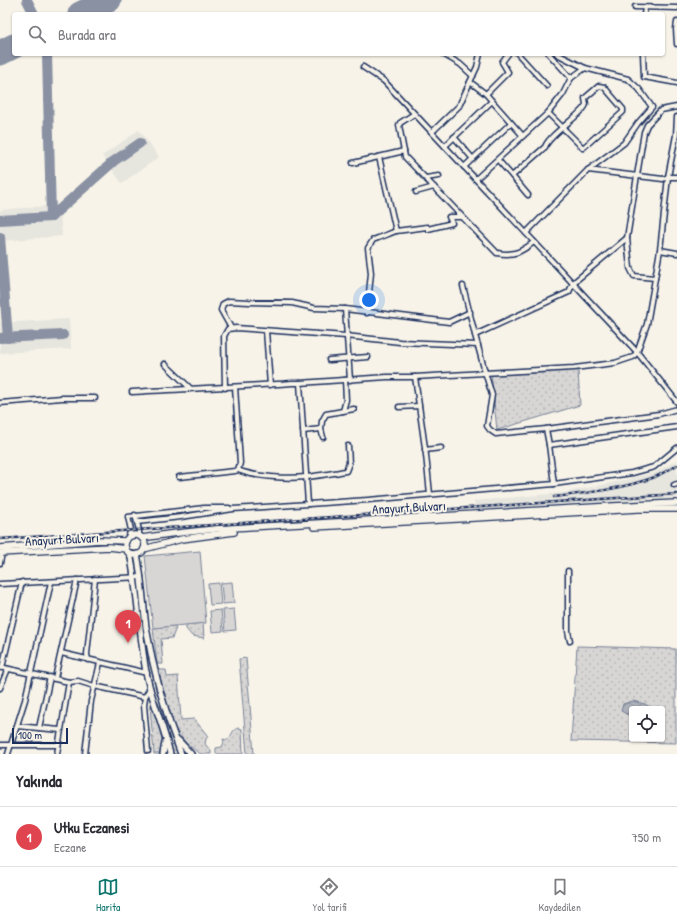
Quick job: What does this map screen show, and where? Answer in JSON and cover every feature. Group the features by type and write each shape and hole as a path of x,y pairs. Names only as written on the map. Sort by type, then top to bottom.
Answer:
{"main road":[{"name":"Anayurt Bulvarı","path":"140,537 215,529 613,506 677,504"},
{"name":"Anayurt Bulvarı","path":"144,549 182,539 238,531 638,509 677,509"},
{"path":"133,535 140,537 144,544 144,549 137,554 128,551 125,545 127,539 133,535"},
{"name":"Anayurt Bulvarı","path":"1,552 100,540 127,539"},
{"name":"Anayurt Bulvarı","path":"1,552 109,547 128,551"}],"street":[{"path":"635,7 677,8"},
{"path":"644,12 645,8"},
{"path":"677,22 677,44"},
{"path":"446,56 460,64 473,76"},
{"path":"432,132 459,106 473,76 479,56"},
{"path":"486,94 508,72 502,62 506,56"},
{"path":"520,56 547,86"},
{"path":"551,56 571,78"},
{"path":"526,233 588,170 624,143 638,123 652,107 639,89 628,80 585,68 560,56"},
{"path":"642,56 644,77 677,83"},
{"path":"362,66 384,81 432,132 637,352 677,402"},
{"path":"476,179 548,113 562,94 571,78 585,68"},
{"path":"470,82 486,94 523,136"},
{"path":"512,176 545,147 547,142 562,128 584,109 586,104 585,98 599,86 604,87 623,109 623,112 583,148 562,128 548,113"},
{"path":"445,146 492,101"},
{"path":"655,278 634,276 630,268 627,238 644,132 647,125 661,110 677,107"},
{"path":"414,114 399,125 406,157 461,217 497,253 506,255 520,252 534,242"},
{"path":"132,392 574,368 615,363 633,357 637,352 647,324 660,250 668,177 676,135 677,117"},
{"path":"464,167 511,123"},
{"path":"454,137 472,159"},
{"path":"353,163 404,151"},
{"path":"379,157 396,231"},
{"path":"498,160 528,195"},
{"path":"588,170 637,177 664,179 668,177 677,177"},
{"path":"426,178 439,176"},
{"path":"416,192 434,187"},
{"path":"367,313 371,273 368,248 373,240 396,231 427,227 428,229 452,223 449,217 461,217"},
{"path":"475,335 569,292 573,283 627,238"},
{"path":"660,250 677,253"},
{"path":"463,286 492,395 488,426 490,430 496,434 659,414 677,409"},
{"path":"231,328 221,310 223,304 229,301 292,303 314,308 345,309 367,313 449,322 470,312"},
{"path":"343,411 346,400 349,359 345,309"},
{"path":"225,388 224,336 228,328 346,336 400,342 478,345"},
{"path":"266,331 270,385"},
{"path":"329,360 368,357"},
{"path":"165,364 190,388"},
{"path":"415,377 430,494"},
{"path":"300,383 308,504"},
{"path":"235,387 240,463 238,470"},
{"path":"0,403 62,398 95,398"},
{"path":"399,407 419,406"},
{"path":"323,437 321,429 322,421 326,414 354,409"},
{"path":"549,446 677,427"},
{"path":"303,432 321,429"},
{"path":"546,429 554,484"},
{"path":"179,477 238,470 248,474 306,477 346,471 349,463 348,446"},
{"path":"425,450 440,448"},
{"path":"137,522 233,509 554,484 632,472 654,467 677,448"},
{"path":"127,539 130,530 128,517 135,515 220,507 233,509"},
{"path":"135,515 140,537"},
{"path":"128,551 135,577 136,599 150,688 170,754"},
{"path":"0,563 1,552"},
{"path":"137,554 149,642 163,701 181,754"},
{"path":"568,571 568,631 570,641"},
{"path":"0,584 141,577"},
{"path":"88,660 87,654 95,579"},
{"path":"55,678 77,580"},
{"path":"22,582 1,668 32,673 69,682 78,681 145,697"},
{"path":"8,754 32,673 51,582"},
{"path":"61,653 147,673"},
{"path":"85,754 94,686 100,663"},
{"path":"0,688 8,669"},
{"path":"39,728 50,677"},
{"path":"57,754 69,682"},
{"path":"148,751 144,705 145,697 150,688"},
{"path":"17,726 60,730"},
{"path":"172,730 180,743 191,754"},
{"path":"163,754 166,739"},
{"path":"180,743 182,750 186,754"},
{"path":"0,745 58,745"}],"shaded area":[{"path":"139,130 159,157 122,183 102,156"},
{"path":"59,205 62,236 0,241 0,210"},
{"path":"69,319 71,349 0,353 0,323"},
{"path":"578,370 580,405 497,430 491,374"},
{"path":"677,460 677,499 475,512 474,501 562,493 656,472"},
{"path":"200,551 206,623 153,628 145,556"},
{"path":"232,582 234,603 223,604 221,583"},
{"path":"219,583 221,604 210,605 208,584"},
{"path":"234,609 236,630 225,631 223,610"},
{"path":"221,610 223,631 212,632 210,611"},
{"path":"203,623 204,638 192,636 186,629 186,625"},
{"path":"175,626 176,628 172,638 161,639 163,664 157,664 153,628"},
{"path":"577,646 676,649 676,743 571,741"},
{"path":"246,658 254,754 247,754 239,659"},
{"path":"158,670 166,670 167,677 178,676 181,720 194,719 208,736 205,744 211,751 211,754 201,754 196,751 186,743 173,726"},
{"path":"160,705 162,705 180,754 173,754"},
{"path":"150,706 153,706 163,743 163,754 154,754"},
{"path":"239,728 242,729 243,754 216,754 216,748 222,747 224,742 223,739 227,740 233,731"}],"water":[{"path":"633,701 648,706 629,706 629,715 621,711 623,704"}],"taxiway":[{"path":"27,0 33,12"},
{"path":"47,56 51,217"},
{"path":"0,220 51,217 114,161 140,143"},
{"path":"0,237 8,338"},
{"path":"0,338 63,335"}],"runway":[{"path":"84,12 109,0"},
{"path":"0,53 12,47"}],"railway":[{"path":"554,497 630,485 655,477 677,465"},
{"path":"0,539 677,494"}],"place":[{"name":"Utku Eczanesi","path":"128,643"}]}
